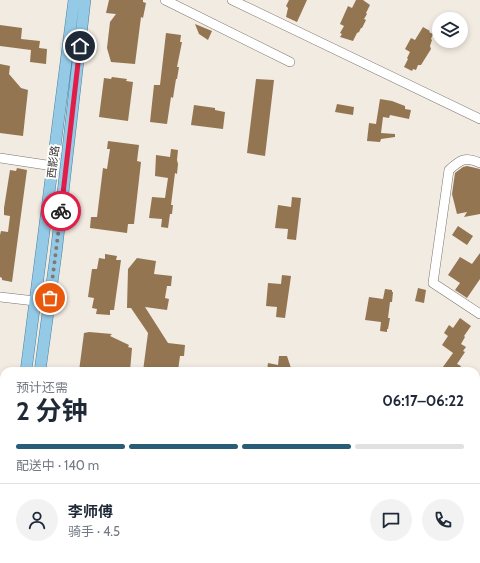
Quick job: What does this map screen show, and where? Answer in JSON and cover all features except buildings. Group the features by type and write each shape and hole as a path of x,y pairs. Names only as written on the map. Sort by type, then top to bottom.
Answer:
{"main road":[{"name":"西影路","path":"27,367 74,0"},
{"name":"西影路","path":"41,367 56,254 85,0"}],"street":[{"path":"165,0 290,62"},
{"path":"232,0 480,119"},
{"path":"0,158 52,166"},
{"path":"480,163 474,160 464,159 456,163 449,170 434,283 480,314"},
{"path":"0,297 35,301"}],"way so far":[{"path":"50,298 61,211"}],"route":[{"path":"61,211 80,46"}]}
